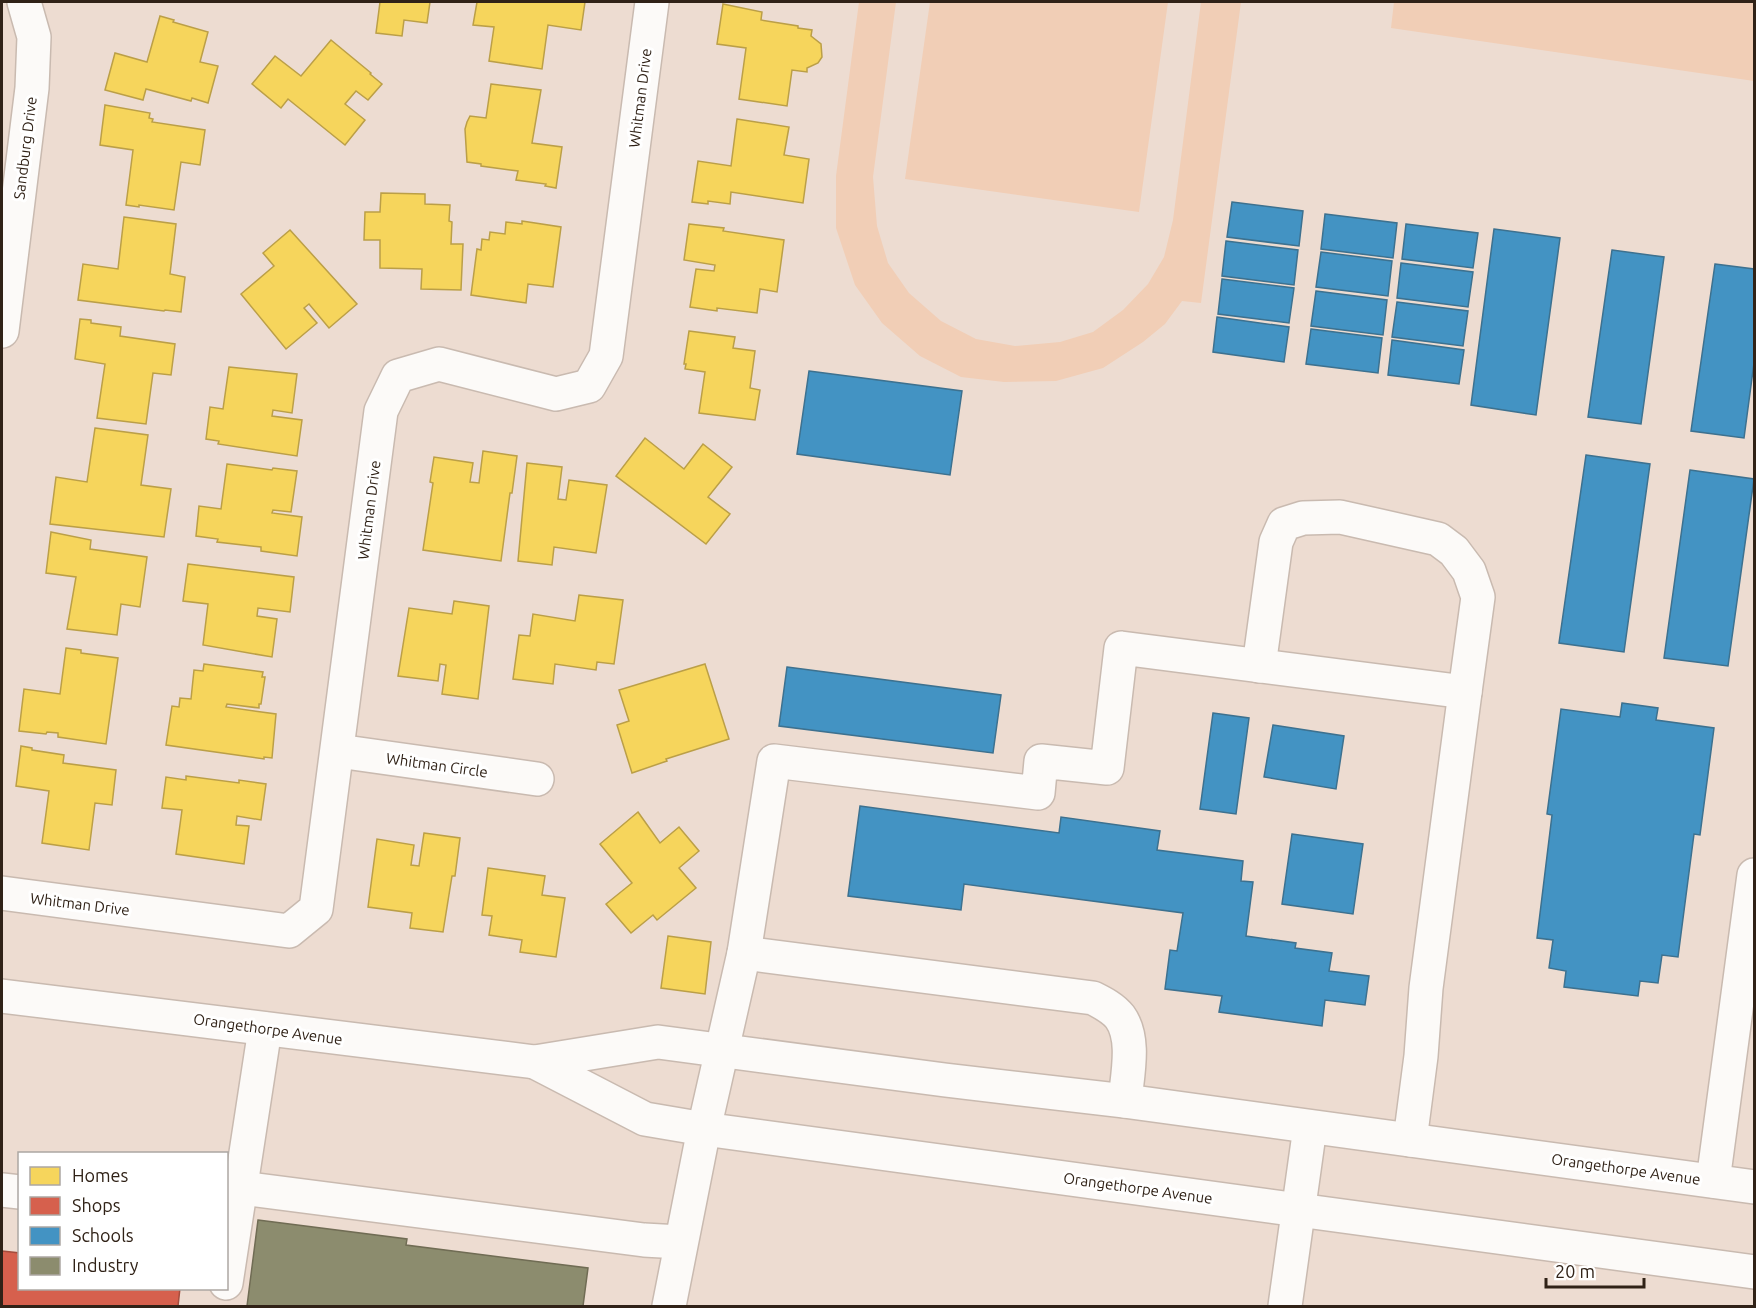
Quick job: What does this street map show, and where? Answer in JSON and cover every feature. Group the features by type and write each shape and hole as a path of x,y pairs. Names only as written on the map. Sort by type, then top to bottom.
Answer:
{"main road":[{"name":"Sandburg Drive","path":"2,332 32,88 34,36 24,2"},
{"name":"Whitman Drive","path":"2,893 289,931 316,909 381,411 398,376 439,364 556,394 589,386 606,356 652,2"},
{"path":"1259,666 1276,542 1284,524 1303,518 1340,517 1438,539 1454,551 1469,571 1478,597 1426,988 1421,1056 1410,1140"},
{"path":"669,1306 680,1242 721,1049 744,953 774,761 1038,793 1041,761 1107,768 1120,648 1465,692"},
{"name":"Whitman Circle","path":"338,752 537,779"},
{"path":"1713,1181 1748,967 1755,875"},
{"path":"744,953 1093,998 1110,1007 1120,1017 1127,1031 1125,1101"},
{"name":"Orangethorpe Avenue","path":"2,996 535,1062 658,1042 1125,1101 1755,1187"},
{"path":"228,1266 235,1206 265,1029"},
{"name":"Orangethorpe Avenue","path":"535,1062 645,1119 704,1130 1755,1272"},
{"path":"1285,1306 1310,1127"},
{"path":"2,1190 18,1192"},
{"path":"235,1206 680,1242"},
{"path":"223,1306 226,1290"}],"shaded area":[{"path":"859,2 896,2 873,177 877,226 888,263 909,293 941,321 976,339 1015,346 1060,342 1093,332 1123,310 1148,284 1164,257 1173,220 1201,2 1241,2 1201,303 1182,301 1165,324 1143,342 1103,368 1056,381 1004,382 961,377 920,356 882,323 855,285 836,228 836,176"},
{"path":"930,2 1168,2 1139,212 905,179"},
{"path":"1394,2 1754,2 1754,81 1391,28"}],"building: Homes":[{"path":"380,2 430,2 427,23 404,20 402,36 376,33"},
{"path":"477,2 585,2 581,30 548,25 542,69 489,61 494,27 473,25"},
{"path":"723,4 762,12 761,20 812,30 811,36 821,44 822,57 818,63 807,68 807,72 792,70 787,106 739,99 746,48 717,44"},
{"path":"160,16 208,32 200,62 218,66 208,103 146,89 143,100 105,90 115,53 147,62"},
{"path":"331,40 382,84 368,100 356,91 345,104 365,120 345,145 288,99 281,108 252,84 275,56 301,76"},
{"path":"491,84 541,90 532,143 562,147 556,188 545,186 546,184 516,180 518,171 467,162 465,129 467,122 470,116 486,118"},
{"path":"105,105 150,113 149,118 153,119 152,122 205,130 200,165 181,162 174,210 126,205 133,150 100,145"},
{"path":"737,119 789,127 784,155 809,159 803,203 731,192 730,204 708,201 708,204 692,202 698,161 731,166"},
{"path":"381,193 425,194 425,204 450,205 451,244 463,244 461,290 421,289 422,269 380,268 380,240 364,240 365,212 380,212"},
{"path":"124,217 176,224 170,274 185,277 181,312 78,300 83,264 118,269"},
{"path":"522,221 561,227 553,287 528,284 526,303 471,295 477,249 481,250 482,239 489,240 490,232 505,234 506,222 522,224"},
{"path":"689,224 724,228 723,231 784,240 777,292 760,289 757,313 690,307 696,269 714,271 715,265 684,260"},
{"path":"290,230 357,304 329,328 309,304 304,308 317,323 286,349 241,294 274,266 263,253"},
{"path":"80,319 91,320 91,323 121,327 120,336 175,344 171,375 153,373 146,424 97,418 105,364 75,359"},
{"path":"689,331 735,337 733,348 755,351 750,388 760,390 755,420 699,413 705,372 685,369"},
{"path":"229,367 297,374 292,413 273,410 272,416 302,420 297,456 218,444 219,441 206,439 210,407 223,409"},
{"path":"95,428 148,435 141,485 171,489 164,537 50,524 56,477 87,482"},
{"path":"645,438 684,469 703,444 732,467 708,497 730,514 706,544 616,476"},
{"path":"483,451 517,456 501,561 423,550 433,483 430,482 434,457 473,463 470,482 479,483"},
{"path":"527,463 562,467 558,499 566,500 569,480 607,485 596,553 554,547 552,565 518,561"},
{"path":"227,464 297,471 291,512 273,510 272,513 302,517 297,556 261,551 261,547 217,542 218,539 196,536 199,506 221,509"},
{"path":"51,532 91,540 90,549 147,557 140,607 121,604 117,635 67,629 76,577 46,573"},
{"path":"188,564 294,577 290,612 258,608 257,616 277,619 272,657 203,645 208,604 183,601"},
{"path":"579,595 623,600 614,664 597,662 596,670 555,664 553,684 513,679 519,635 530,636 533,614 575,621"},
{"path":"454,601 489,606 478,699 442,694 446,665 440,664 438,681 398,676 409,608 452,614"},
{"path":"66,648 81,650 81,653 118,658 106,744 58,737 58,733 19,731 24,689 60,694"},
{"path":"204,664 263,672 262,677 265,677 259,708 227,704 226,707 276,714 272,758 264,757 264,759 166,745 172,706 179,707 180,698 191,699 194,670 203,671"},
{"path":"705,664 729,739 666,759 667,761 632,773 617,725 629,721 619,690"},
{"path":"21,746 64,755 63,763 116,770 112,805 95,803 89,850 42,843 49,791 16,786"},
{"path":"186,776 266,784 261,820 237,816 236,825 249,826 244,864 176,854 182,810 162,808 166,777 186,780"},
{"path":"638,812 660,843 679,827 699,851 679,868 696,888 657,920 653,915 631,933 606,904 632,883 600,844"},
{"path":"424,833 460,838 455,876 452,876 443,932 410,928 412,913 368,907 377,839 414,845 411,865 419,866"},
{"path":"488,868 545,876 542,895 565,898 556,957 520,952 522,940 489,935 492,916 482,915"},
{"path":"668,936 711,942 705,994 661,988"}],"building: Shops":[{"path":"2,1251 18,1253 18,1290 180,1290 178,1306 2,1306"}],"building: Schools":[{"path":"1232,202 1303,211 1299,246 1227,237"},
{"path":"1325,214 1397,223 1393,258 1321,249"},
{"path":"1406,224 1478,233 1473,268 1402,259"},
{"path":"1494,229 1560,238 1536,415 1471,405"},
{"path":"1226,241 1298,250 1294,285 1222,276"},
{"path":"1612,250 1664,257 1641,424 1588,417"},
{"path":"1321,252 1392,261 1388,296 1316,287"},
{"path":"1401,263 1473,272 1468,307 1397,298"},
{"path":"1715,264 1754,269 1754,363 1744,438 1691,431"},
{"path":"1222,279 1294,288 1289,323 1218,314"},
{"path":"1316,291 1387,300 1383,335 1311,326"},
{"path":"1397,302 1468,311 1463,346 1392,337"},
{"path":"1217,317 1289,327 1284,362 1213,352"},
{"path":"1311,329 1382,338 1378,373 1306,364"},
{"path":"1392,340 1464,350 1459,384 1388,375"},
{"path":"809,371 962,391 950,475 797,454"},
{"path":"1586,455 1650,464 1624,652 1559,643"},
{"path":"1690,470 1754,479 1728,666 1664,658"},
{"path":"787,667 1001,695 993,753 779,726"},
{"path":"1622,703 1658,708 1656,720 1714,728 1700,835 1694,834 1678,957 1662,955 1658,983 1640,981 1638,996 1564,987 1566,971 1549,968 1553,940 1537,938 1552,815 1547,814 1561,709 1620,717"},
{"path":"1213,713 1249,718 1236,814 1200,809"},
{"path":"1273,725 1344,736 1336,789 1264,777"},
{"path":"860,806 1059,833 1061,817 1160,831 1157,850 1243,861 1241,881 1253,882 1246,936 1296,943 1295,948 1332,953 1329,971 1369,976 1365,1005 1325,1000 1322,1026 1219,1012 1222,996 1165,989 1170,950 1177,951 1183,913 964,884 961,910 848,896"},
{"path":"1292,834 1363,844 1353,914 1282,904"}],"building: Industry":[{"path":"258,1220 407,1239 406,1245 588,1268 583,1306 247,1306"}]}
